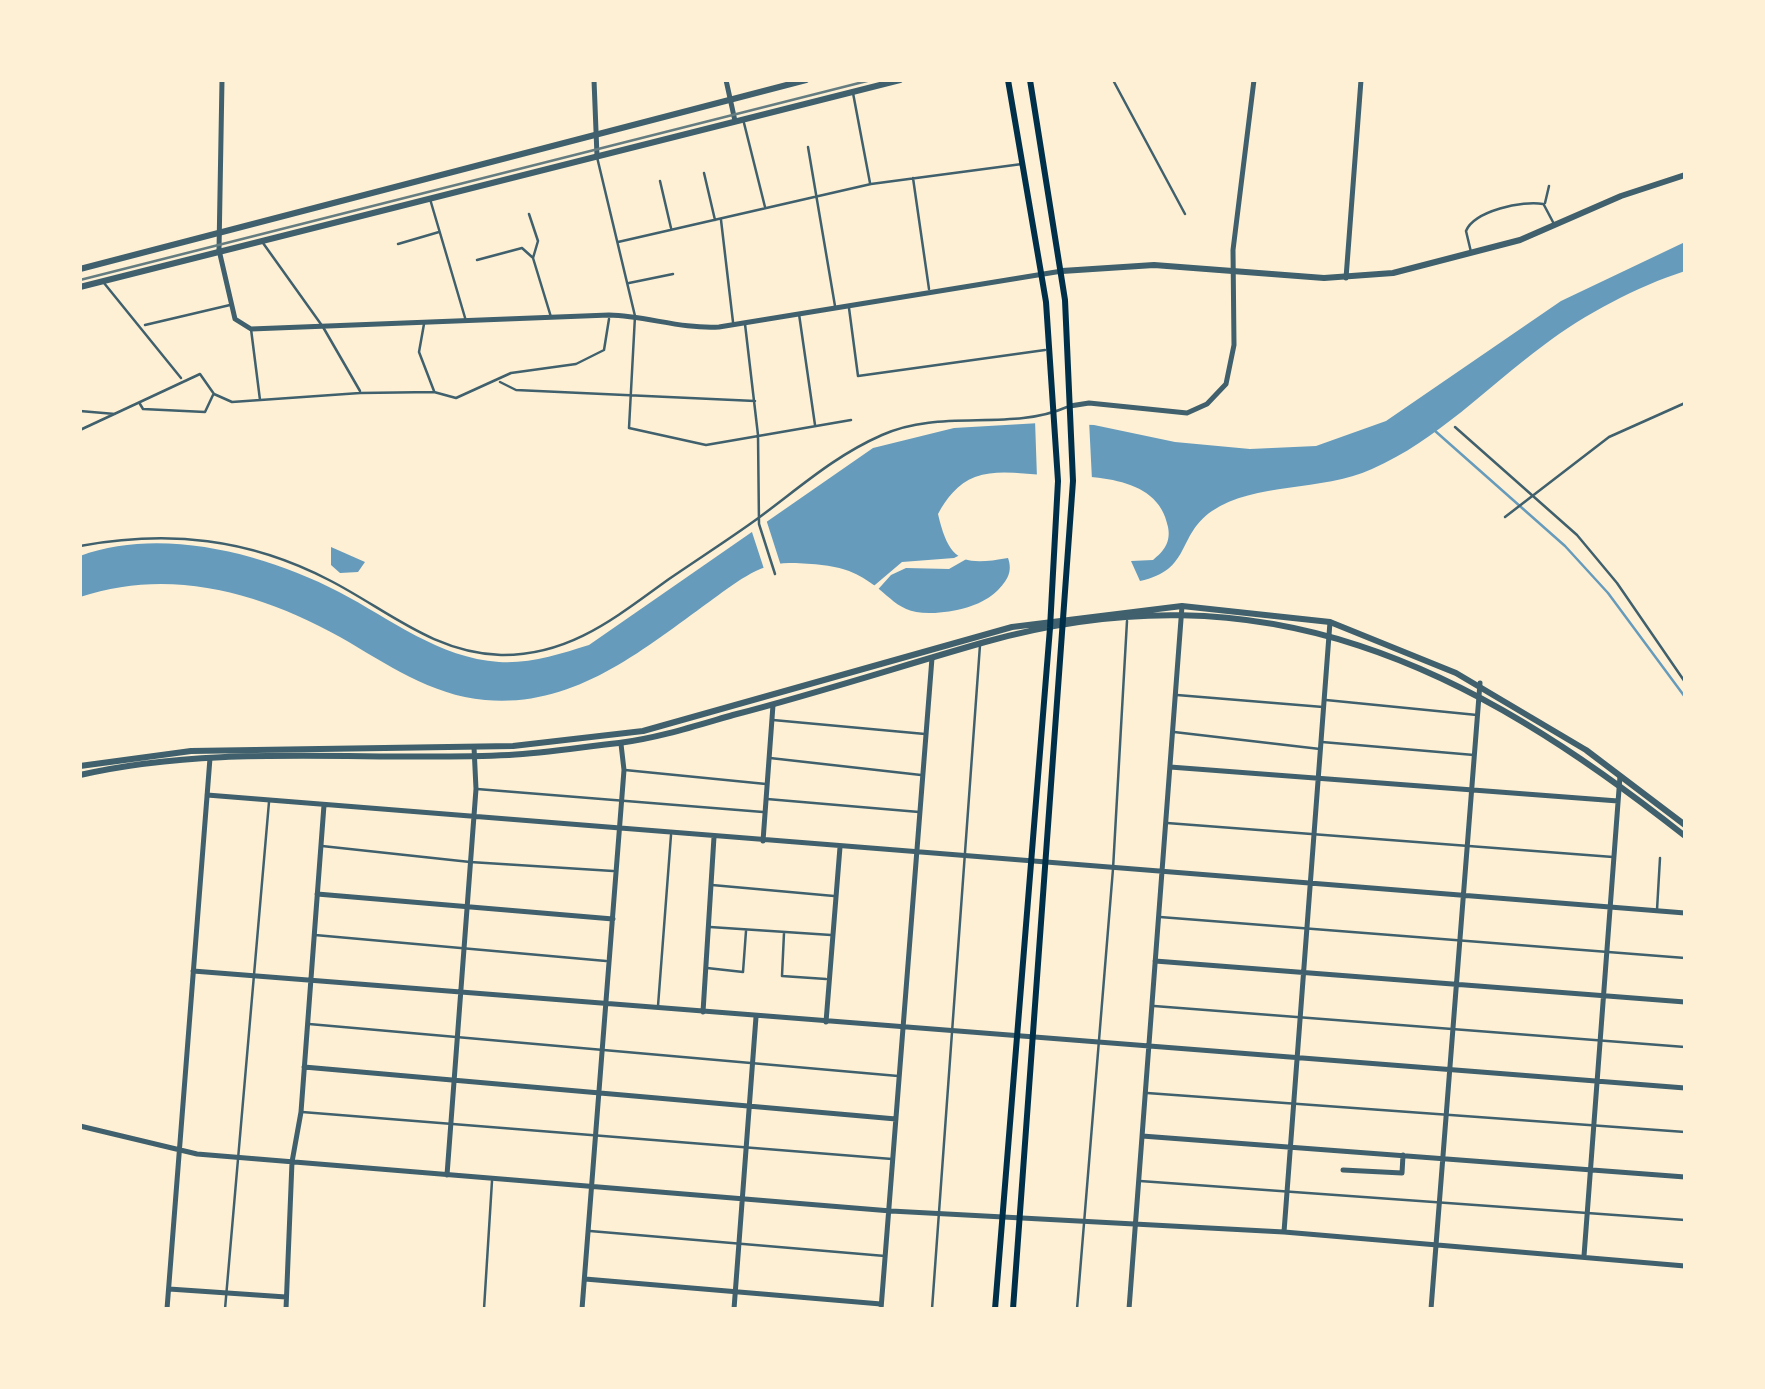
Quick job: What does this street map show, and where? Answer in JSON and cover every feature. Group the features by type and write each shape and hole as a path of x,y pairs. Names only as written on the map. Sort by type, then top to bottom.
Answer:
{"main road":[{"path":"995,1309 1058,480 1051,349 1042,275 1008,80"},
{"path":"1013,1309 1073,481 1062,271 1030,80"}],"street":[{"path":"222,80 219,250 235,318 251,329 610,315 635,316 677,328 734,324 930,295 1062,271 1154,266 1346,278 1431,266 1471,255 1685,174"},
{"path":"594,80 597,156"},
{"path":"726,80 728,100 739,120"},
{"path":"80,269 806,80"},
{"path":"80,287 900,80"},
{"path":"1070,406 1094,404 1175,414 1207,404 1226,384 1233,360 1232,271 1254,80"},
{"path":"1346,278 1361,80"},
{"path":"1065,621 1127,620 1182,610 1329,634 1394,655 1479,695 1619,780 1685,836"},
{"path":"1129,1309 1182,610"},
{"path":"80,766 117,758 210,754 474,752 621,738 773,701 1050,623 1182,610 1330,622 1480,683 1685,824"},
{"path":"1284,1232 1330,622"},
{"path":"932,654 1050,623"},
{"path":"584,1279 881,1306 932,654"},
{"path":"1431,1309 1480,683"},
{"path":"762,841 773,701"},
{"path":"582,1309 622,800 621,738"},
{"path":"447,1175 476,789 474,752"},
{"path":"80,775 210,754"},
{"path":"167,1309 210,754"},
{"path":"1170,766 1618,801"},
{"path":"1584,1256 1619,780"},
{"path":"207,795 1685,914"},
{"path":"286,1309 292,1162 300,1112 324,805"},
{"path":"703,1012 714,837"},
{"path":"826,1022 840,847"},
{"path":"317,894 612,919"},
{"path":"1155,962 1685,1002"},
{"path":"192,972 1685,1088"},
{"path":"734,1309 756,1017"},
{"path":"304,1067 896,1120"},
{"path":"80,1126 179,1152 238,1158 890,1212 1284,1232 1685,1266"},
{"path":"1142,1136 1685,1177"},
{"path":"1343,1170 1402,1174 1403,1155"},
{"path":"169,1289 286,1297"}],"lane":[{"path":"1113,80 1185,214"},
{"path":"853,93 870,184"},
{"path":"739,120 765,208"},
{"path":"808,146 835,307"},
{"path":"597,156 635,316 628,428 706,446 852,420"},
{"path":"616,243 870,184 1024,163"},
{"path":"704,173 715,220"},
{"path":"913,177 930,295"},
{"path":"660,181 672,230"},
{"path":"1471,255 1466,231 1476,218 1532,202 1544,204 1549,200 1550,186"},
{"path":"430,199 466,322"},
{"path":"1544,204 1555,226"},
{"path":"529,214 538,240 533,258"},
{"path":"721,219 734,324"},
{"path":"398,244 441,232"},
{"path":"261,241 323,328 360,393"},
{"path":"477,260 522,248 533,258 552,318"},
{"path":"628,284 673,274"},
{"path":"102,280 182,379"},
{"path":"142,326 231,304"},
{"path":"849,306 858,376 1051,349"},
{"path":"799,312 815,426"},
{"path":"80,430 182,379 200,374 214,394 232,402 360,393 434,392 456,398 512,373 568,366 598,355 608,338 610,315"},
{"path":"744,322 758,435 759,524 776,574"},
{"path":"424,324 418,352 434,392"},
{"path":"251,329 260,402"},
{"path":"499,381 516,390 755,401"},
{"path":"139,402 143,408 205,412 214,394"},
{"path":"1505,517 1532,492 1609,437 1685,403"},
{"path":"80,546 124,538 188,536 251,547 329,580 422,636 468,651 512,654 560,647 597,632 759,518 827,462 885,433 928,422 1055,417 1070,406"},
{"path":"80,411 116,414"},
{"path":"1455,427 1482,456 1532,492 1617,583 1685,682"},
{"path":"1077,1309 1113,870 1127,620"},
{"path":"932,1309 980,644"},
{"path":"1176,695 1477,715"},
{"path":"772,720 926,734"},
{"path":"1173,732 1474,755"},
{"path":"769,758 923,775"},
{"path":"624,770 767,784"},
{"path":"476,789 765,812"},
{"path":"766,798 920,812"},
{"path":"226,1309 269,800"},
{"path":"1166,823 1614,857"},
{"path":"658,1009 671,833"},
{"path":"321,846 616,872"},
{"path":"1656,911 1660,858"},
{"path":"711,885 836,896"},
{"path":"1159,916 1306,932 1685,958"},
{"path":"708,927 833,936"},
{"path":"706,968 742,972 746,929"},
{"path":"784,932 782,976 829,980"},
{"path":"314,935 610,961"},
{"path":"1152,1006 1685,1046"},
{"path":"307,1024 900,1076"},
{"path":"1146,1093 1685,1132"},
{"path":"300,1112 893,1159"},
{"path":"484,1309 492,1178"},
{"path":"1139,1181 1685,1220"},
{"path":"588,1230 885,1256"}],"water":[{"path":"1685,242 1685,271 1630,293 1576,323 1419,443 1352,476 1229,502 1201,521 1168,569 1140,581 1131,561 1153,560 1168,537 1161,509 1150,496 1118,481 1099,478 1001,473 963,483 938,514 947,542 960,557 980,561 1008,558 1006,580 993,595 978,603 957,610 918,612 906,609 849,571 820,565 778,564 737,582 605,672 548,695 517,700 485,700 446,692 410,677 309,621 213,589 147,584 80,597 80,556 112,547 145,544 212,548 310,578 416,636 456,653 499,662 545,658 589,645 873,448 954,428 1040,423 1094,425 1175,442 1250,449 1316,446 1386,421 1561,301"},
{"path":"331,547 365,562 358,572 340,573 331,565"}],"pier":[{"path":"1035,420 1089,420 1092,480 1037,478"},
{"path":"765,516 782,569 765,572 750,526"},
{"path":"964,553 970,557 949,569 906,568 891,575 873,595 869,590 902,562 954,558"}],"waterway":[{"path":"1434,430 1565,546 1608,593 1685,697"}],"tram line":[{"path":"80,280 871,80"}]}
